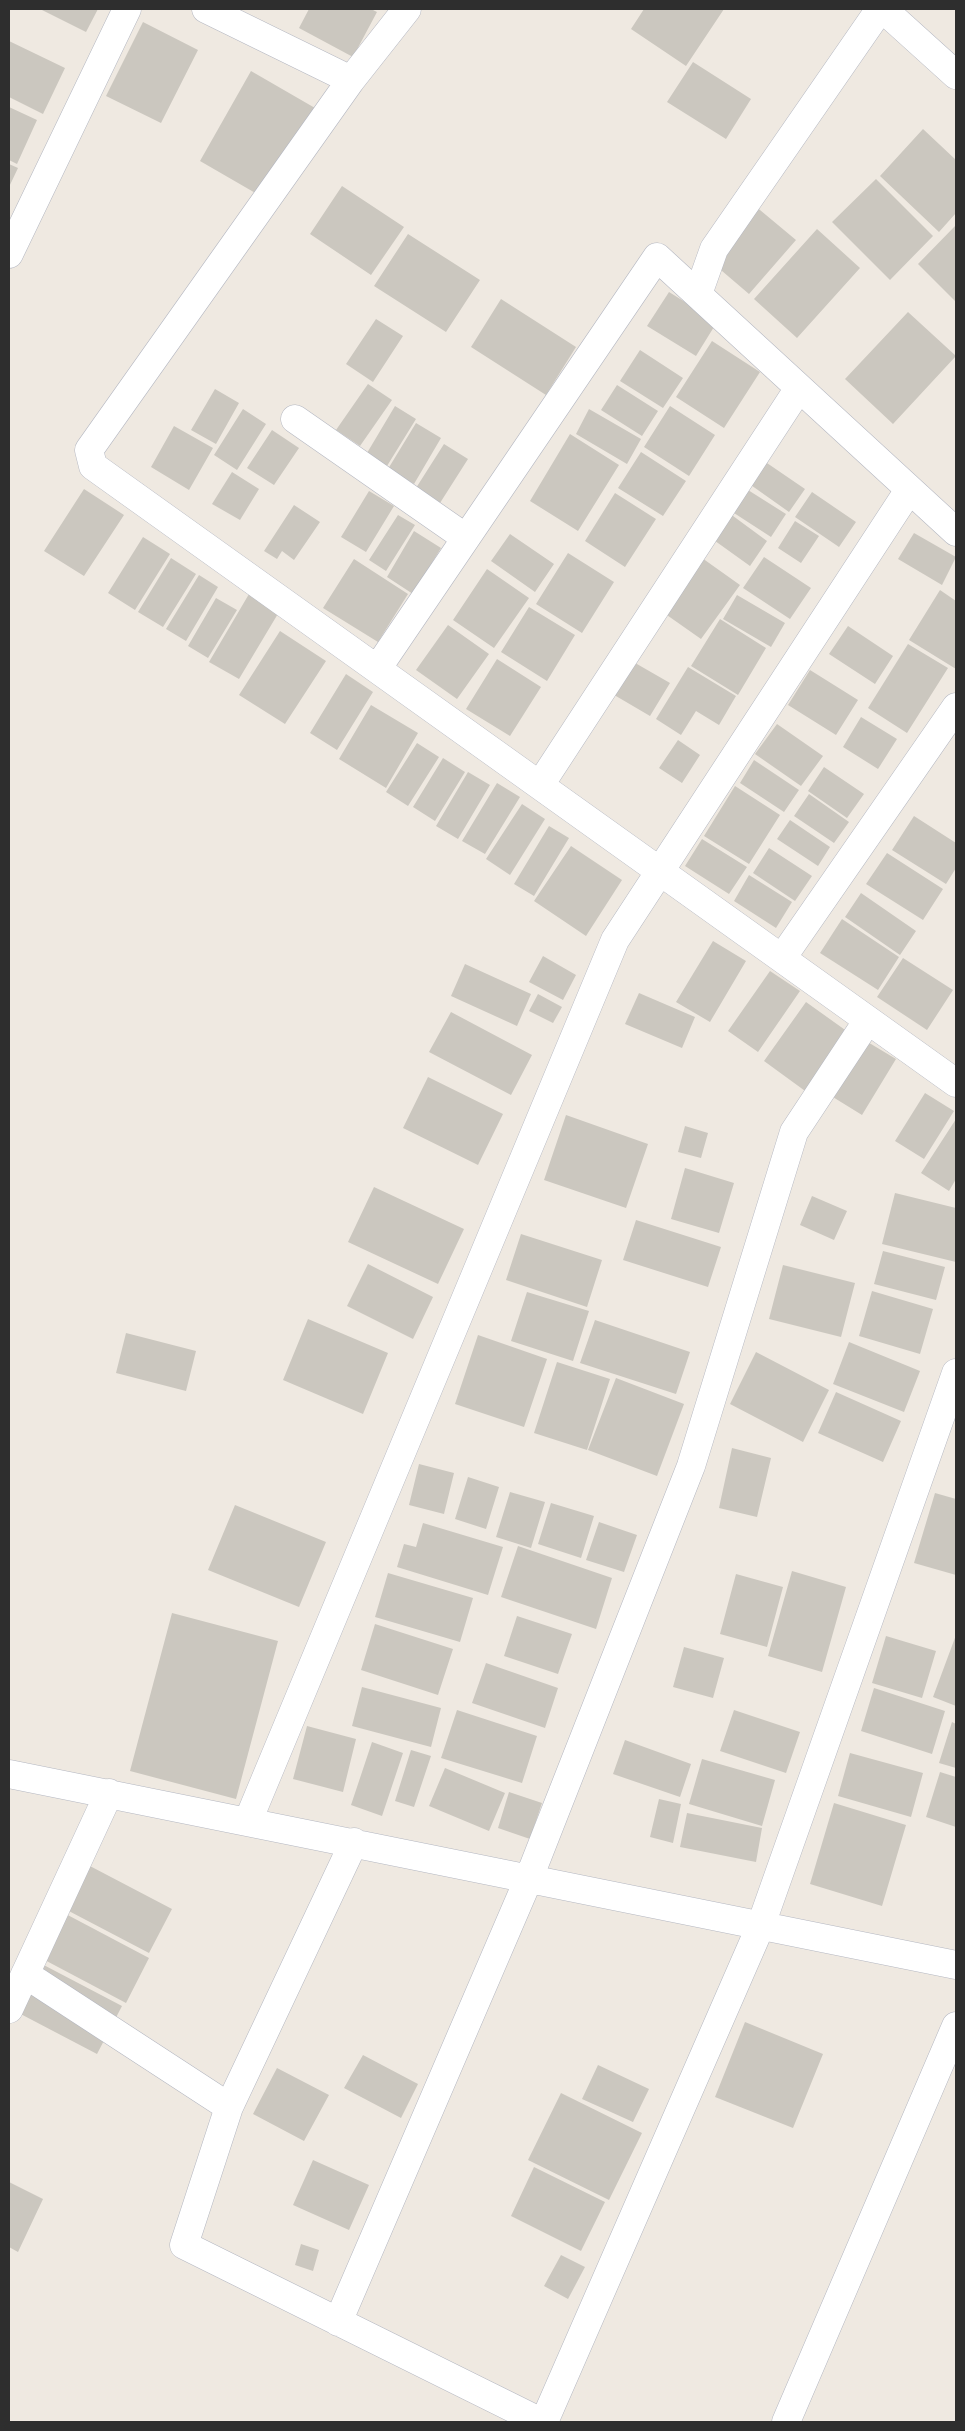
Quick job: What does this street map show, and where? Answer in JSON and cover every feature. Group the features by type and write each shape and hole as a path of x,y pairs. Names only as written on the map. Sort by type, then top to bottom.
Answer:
{"street":[{"path":"9,254 127,9"},
{"path":"206,9 351,80"},
{"path":"407,9 351,80 89,450 93,466 868,1020 952,1072"},
{"path":"698,294 714,249 882,9 956,75"},
{"path":"377,669 657,257 956,532"},
{"path":"540,785 799,388"},
{"path":"295,419 466,538"},
{"path":"248,1821 615,940 909,490"},
{"path":"782,958 956,707"},
{"path":"338,2322 529,1878 691,1466 794,1132 868,1020"},
{"path":"354,1842 229,2107 184,2245 542,2422 761,1925 956,1373"},
{"path":"9,1774 354,1842 956,1965"},
{"path":"9,2009 109,1793"},
{"path":"25,1974 229,2107"},
{"path":"786,2422 956,2026"}],"building":[{"path":"40,9 98,9 86,32"},
{"path":"309,9 371,9 377,12 353,57 299,28"},
{"path":"644,9 724,9 686,66 631,29"},
{"path":"143,22 198,50 161,123 106,96"},
{"path":"9,41 65,68 43,114 9,97"},
{"path":"693,62 751,99 726,139 667,102"},
{"path":"251,71 315,108 264,198 200,161"},
{"path":"9,107 37,120 17,164 9,160"},
{"path":"923,129 956,160 956,213 939,232 880,176"},
{"path":"9,164 18,168 9,187"},
{"path":"876,179 933,236 890,280 832,222"},
{"path":"342,186 404,227 371,275 310,234"},
{"path":"754,205 796,240 749,294 708,259"},
{"path":"956,225 956,302 918,264"},
{"path":"817,229 860,268 797,338 754,299"},
{"path":"408,234 480,280 446,332 374,286"},
{"path":"669,292 717,322 696,356 647,326"},
{"path":"501,299 576,347 546,395 471,347"},
{"path":"908,312 956,356 893,424 845,379"},
{"path":"376,319 403,336 373,382 346,364"},
{"path":"712,341 760,372 724,428 676,397"},
{"path":"640,350 683,378 663,408 620,381"},
{"path":"368,384 392,400 360,446 336,430"},
{"path":"617,385 658,411 642,436 601,410"},
{"path":"215,389 239,403 216,444 191,430"},
{"path":"395,406 416,419 387,466 367,453"},
{"path":"670,406 715,435 689,476 644,447"},
{"path":"243,409 266,424 237,470 214,455"},
{"path":"589,409 641,439 627,464 576,434"},
{"path":"416,423 441,438 414,484 388,469"},
{"path":"174,426 213,448 189,490 151,467"},
{"path":"272,430 299,448 274,485 247,468"},
{"path":"570,434 619,465 578,531 530,501"},
{"path":"444,444 468,459 440,503 416,488"},
{"path":"641,452 686,481 663,516 618,488"},
{"path":"764,461 805,489 789,512 748,483"},
{"path":"232,472 259,489 240,520 212,504"},
{"path":"84,489 124,515 84,576 44,551"},
{"path":"748,490 786,514 771,537 734,513"},
{"path":"369,491 394,506 366,552 341,537"},
{"path":"812,492 856,522 839,547 795,517"},
{"path":"615,493 656,519 625,567 585,541"},
{"path":"294,505 320,522 294,560 282,551 277,559 264,551"},
{"path":"729,513 767,541 750,566 711,538"},
{"path":"398,515 415,525 386,571 369,560"},
{"path":"795,521 819,536 801,563 778,548"},
{"path":"414,531 441,548 413,594 387,577"},
{"path":"914,533 956,557 942,585 898,559"},
{"path":"510,534 554,564 535,592 491,561"},
{"path":"143,537 170,554 135,610 108,593"},
{"path":"568,553 614,582 582,633 536,604"},
{"path":"764,557 811,588 790,619 743,588"},
{"path":"171,558 196,574 163,627 138,612"},
{"path":"702,558 740,585 701,639 664,613"},
{"path":"354,559 408,594 378,642 323,608"},
{"path":"487,569 529,598 494,648 453,620"},
{"path":"199,575 218,587 186,641 166,629"},
{"path":"940,590 956,601 956,669 909,640"},
{"path":"249,594 279,612 239,679 209,662"},
{"path":"737,595 785,623 771,647 723,619"},
{"path":"216,598 237,610 208,658 188,646"},
{"path":"529,607 575,635 547,681 501,652"},
{"path":"720,619 766,648 738,695 691,666"},
{"path":"448,625 489,654 457,699 416,670"},
{"path":"848,626 893,656 875,684 829,654"},
{"path":"280,631 326,661 285,724 239,695"},
{"path":"908,644 948,668 907,733 868,708"},
{"path":"623,656 670,683 650,716 604,689"},
{"path":"497,659 541,687 510,736 466,709"},
{"path":"688,667 736,696 719,725 696,711 681,735 656,719"},
{"path":"810,670 858,700 836,735 788,705"},
{"path":"346,674 373,692 337,750 310,733"},
{"path":"371,705 418,733 386,788 339,759"},
{"path":"861,717 897,739 878,769 843,747"},
{"path":"777,724 823,756 801,786 755,754"},
{"path":"678,740 700,755 682,783 659,768"},
{"path":"417,743 439,757 408,806 386,792"},
{"path":"443,758 465,772 435,821 413,807"},
{"path":"754,760 799,790 784,812 740,783"},
{"path":"824,767 864,794 847,818 808,791"},
{"path":"468,772 490,785 458,839 436,826"},
{"path":"497,783 520,797 485,854 462,841"},
{"path":"735,786 780,815 749,864 704,836"},
{"path":"809,794 849,822 834,843 794,816"},
{"path":"522,804 545,819 510,875 486,859"},
{"path":"914,816 956,843 956,868 946,884 892,850"},
{"path":"790,820 830,847 818,866 777,839"},
{"path":"549,826 569,838 534,896 514,884"},
{"path":"702,839 747,867 729,894 685,866"},
{"path":"571,846 622,880 586,936 534,901"},
{"path":"769,848 812,876 795,901 753,873"},
{"path":"887,853 943,889 923,920 866,884"},
{"path":"749,875 792,902 776,928 734,901"},
{"path":"861,893 916,931 900,955 845,917"},
{"path":"842,919 899,957 878,990 820,953"},
{"path":"713,941 746,961 710,1022 676,1002"},
{"path":"543,956 576,975 563,1000 529,982"},
{"path":"903,958 953,990 927,1030 877,997"},
{"path":"465,964 531,994 517,1026 451,996"},
{"path":"770,971 800,991 758,1052 728,1031"},
{"path":"639,993 695,1017 682,1048 625,1024"},
{"path":"538,994 562,1007 553,1023 529,1011"},
{"path":"806,1002 855,1037 812,1096 764,1061"},
{"path":"451,1012 532,1055 511,1095 429,1052"},
{"path":"861,1038 896,1059 862,1115 828,1094"},
{"path":"428,1077 503,1114 478,1165 403,1128"},
{"path":"925,1093 954,1111 924,1159 895,1141"},
{"path":"566,1115 648,1144 626,1208 544,1180"},
{"path":"956,1119 956,1179 949,1191 921,1173"},
{"path":"685,1126 708,1133 701,1158 678,1152"},
{"path":"685,1168 734,1183 719,1233 671,1219"},
{"path":"374,1187 464,1229 438,1284 348,1242"},
{"path":"895,1193 956,1208 956,1262 882,1244"},
{"path":"812,1196 847,1211 834,1240 800,1225"},
{"path":"636,1220 721,1247 708,1287 623,1260"},
{"path":"521,1234 602,1260 587,1307 506,1280"},
{"path":"883,1251 945,1267 936,1300 874,1284"},
{"path":"368,1264 433,1297 413,1339 347,1306"},
{"path":"783,1265 855,1283 841,1337 769,1319"},
{"path":"872,1291 933,1309 920,1354 859,1336"},
{"path":"527,1292 589,1311 573,1361 511,1341"},
{"path":"308,1319 388,1353 363,1414 283,1380"},
{"path":"595,1320 690,1352 676,1394 580,1363"},
{"path":"126,1333 196,1351 186,1391 116,1373"},
{"path":"478,1335 547,1359 524,1427 455,1404"},
{"path":"849,1342 920,1371 904,1412 833,1384"},
{"path":"756,1352 829,1390 803,1442 730,1404"},
{"path":"557,1362 610,1379 587,1450 534,1433"},
{"path":"616,1378 684,1404 657,1476 588,1450"},
{"path":"836,1392 901,1421 883,1462 818,1433"},
{"path":"732,1448 771,1458 757,1517 719,1508"},
{"path":"419,1464 454,1473 444,1514 409,1505"},
{"path":"468,1477 499,1487 486,1529 455,1519"},
{"path":"510,1492 545,1502 531,1548 496,1537"},
{"path":"935,1493 956,1499 956,1575 914,1563"},
{"path":"551,1503 594,1516 581,1558 538,1544"},
{"path":"235,1505 326,1542 299,1607 208,1570"},
{"path":"599,1522 637,1535 624,1572 586,1560"},
{"path":"423,1523 503,1547 488,1595 397,1567 404,1544 416,1547"},
{"path":"518,1546 612,1578 596,1629 501,1597"},
{"path":"792,1571 846,1587 822,1672 768,1656"},
{"path":"388,1573 473,1598 460,1642 375,1617"},
{"path":"736,1574 783,1587 767,1647 720,1634"},
{"path":"172,1613 278,1641 236,1799 130,1771"},
{"path":"517,1616 572,1634 558,1674 504,1656"},
{"path":"375,1624 453,1649 438,1695 361,1670"},
{"path":"956,1635 956,1706 933,1697"},
{"path":"886,1636 936,1651 922,1698 872,1683"},
{"path":"684,1647 724,1658 713,1698 673,1687"},
{"path":"486,1663 558,1688 545,1728 472,1703"},
{"path":"362,1687 441,1708 431,1747 352,1726"},
{"path":"874,1688 945,1711 932,1754 861,1731"},
{"path":"457,1710 537,1736 522,1783 441,1758"},
{"path":"734,1710 800,1732 786,1773 720,1751"},
{"path":"952,1722 956,1724 956,1768 939,1763"},
{"path":"307,1726 356,1739 343,1792 293,1779"},
{"path":"625,1740 691,1764 680,1797 613,1774"},
{"path":"372,1742 403,1753 382,1816 351,1805"},
{"path":"411,1750 431,1756 414,1807 395,1801"},
{"path":"850,1753 923,1773 911,1817 838,1796"},
{"path":"702,1759 775,1780 762,1826 689,1804"},
{"path":"445,1768 505,1793 489,1831 429,1806"},
{"path":"940,1772 956,1777 956,1827 926,1817"},
{"path":"509,1792 542,1803 530,1839 498,1828"},
{"path":"659,1799 681,1804 673,1843 650,1837"},
{"path":"834,1803 906,1825 882,1906 810,1884"},
{"path":"687,1813 762,1828 756,1862 680,1847"},
{"path":"88,1865 172,1909 149,1953 65,1909"},
{"path":"62,1912 149,1958 126,2003 39,1957"},
{"path":"38,1962 122,2006 97,2054 13,2010"},
{"path":"745,2022 823,2054 793,2128 715,2097"},
{"path":"363,2055 418,2084 401,2118 344,2088"},
{"path":"598,2065 649,2089 633,2122 582,2099"},
{"path":"277,2068 329,2095 304,2141 253,2114"},
{"path":"561,2093 642,2133 609,2200 528,2160"},
{"path":"313,2160 369,2185 349,2230 293,2205"},
{"path":"534,2167 605,2202 581,2251 511,2216"},
{"path":"9,2182 43,2199 18,2252 9,2247"},
{"path":"301,2244 319,2250 313,2271 295,2265"},
{"path":"561,2255 585,2267 568,2299 544,2286"}]}
